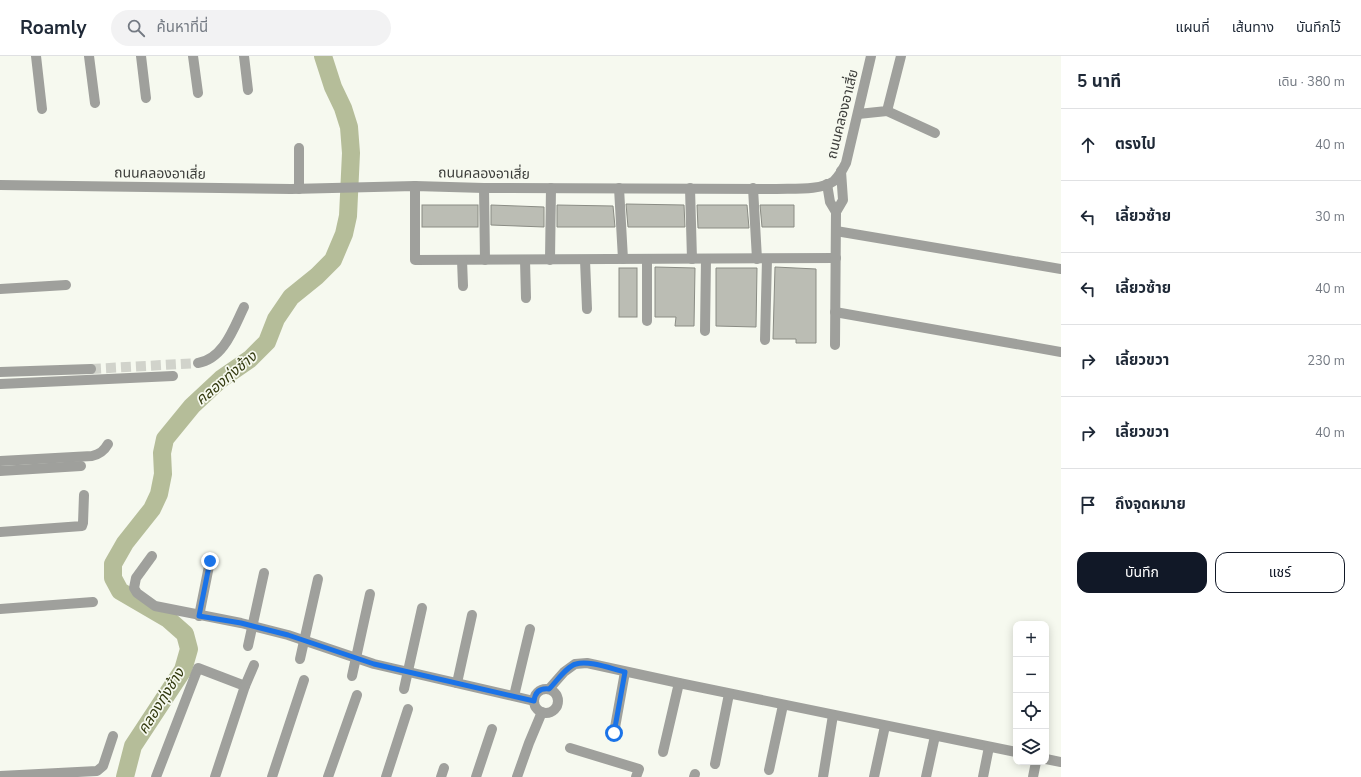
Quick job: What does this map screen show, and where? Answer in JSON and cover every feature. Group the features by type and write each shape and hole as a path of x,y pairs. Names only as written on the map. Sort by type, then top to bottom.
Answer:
{"street":[{"path":"36,56 42,109"},
{"path":"89,56 95,104"},
{"path":"141,56 146,98"},
{"path":"193,56 198,94"},
{"path":"244,56 248,90"},
{"name":"ถนนคลองอาเสี่ย","path":"0,185 299,189 415,186 484,188 820,187 832,182 846,163 871,56"},
{"path":"887,110 901,56"},
{"path":"858,114 887,110 935,133"},
{"path":"299,148 299,189"},
{"path":"835,345 836,212 843,200 841,171"},
{"path":"827,184 830,202 836,212"},
{"path":"415,186 415,260 836,258"},
{"path":"484,188 485,260"},
{"path":"550,260 551,188"},
{"path":"619,188 623,259"},
{"path":"690,188 692,259"},
{"path":"753,188 756,230 756,259"},
{"path":"836,231 1061,269"},
{"path":"647,259 647,321"},
{"path":"706,259 706,331"},
{"path":"765,340 767,259"},
{"path":"462,260 463,286"},
{"path":"525,260 526,298"},
{"path":"585,260 586,308"},
{"path":"0,289 66,285"},
{"path":"198,363 207,362 227,341 244,306"},
{"path":"835,312 1061,352"},
{"path":"0,372 91,369"},
{"path":"0,384 173,376"},
{"path":"0,461 92,456 98,455 108,444"},
{"path":"0,471 81,466"},
{"path":"0,532 82,526 84,495"},
{"path":"152,556 134,583 134,588 136,593 155,606 252,626 304,640 374,664 534,701"},
{"path":"199,616 210,561"},
{"path":"248,646 264,573"},
{"path":"300,660 318,579"},
{"path":"352,676 370,594"},
{"path":"0,609 93,602"},
{"path":"404,689 422,608"},
{"path":"457,683 472,615"},
{"path":"514,696 530,629"},
{"path":"549,689 564,672 575,664 587,663 729,694 1013,751"},
{"path":"215,777 245,686 254,665"},
{"path":"156,777 198,668 245,686"},
{"path":"614,733 625,672"},
{"path":"272,777 304,680"},
{"path":"663,752 679,683"},
{"path":"542,689 549,689 556,695 557,700 556,706 553,710 547,712 538,710 534,701 534,696 542,689"},
{"path":"715,764 729,694"},
{"path":"328,777 357,695"},
{"path":"769,770 783,705"},
{"path":"386,777 408,709"},
{"path":"517,777 542,712"},
{"path":"823,777 833,715"},
{"path":"874,777 885,726"},
{"path":"476,777 492,729"},
{"path":"0,776 97,771 103,766 113,736"},
{"path":"926,777 935,736"},
{"path":"983,777 989,747"},
{"path":"570,748 639,769 636,777"},
{"path":"1049,760 1061,762"},
{"path":"1033,777 1035,765"}],"building":[{"path":"626,204 684,205 685,227 628,227"},
{"path":"422,205 478,205 478,227 422,227"},
{"path":"491,205 544,207 544,227 491,225"},
{"path":"557,205 613,206 615,227 557,227"},
{"path":"697,205 747,205 749,228 698,228"},
{"path":"760,205 794,205 794,227 762,227"},
{"path":"655,267 695,268 694,326 675,326 676,317 655,317"},
{"path":"775,267 816,269 816,343 796,343 796,339 773,339"},
{"path":"619,268 637,268 637,317 619,317"},
{"path":"716,268 757,268 756,327 716,326"}],"waterway":[{"name":"คลองทุ่งช้าง","path":"125,777 133,746 183,670 189,649 185,634 168,619 120,591 113,578 113,564 125,543 152,509 159,494 163,474 162,453 165,439 192,406 221,379 250,359 267,342 276,319 291,297 317,276 333,260 344,234 348,216 351,153 349,127 343,108 333,87 323,56"}],"tunnel":[{"path":"91,369 198,363"}],"route":[{"path":"210,561 199,616 241,623 288,635 374,664 534,701 534,696 538,692 542,689 549,689 564,672 575,664 587,663 625,672 614,733"}]}
